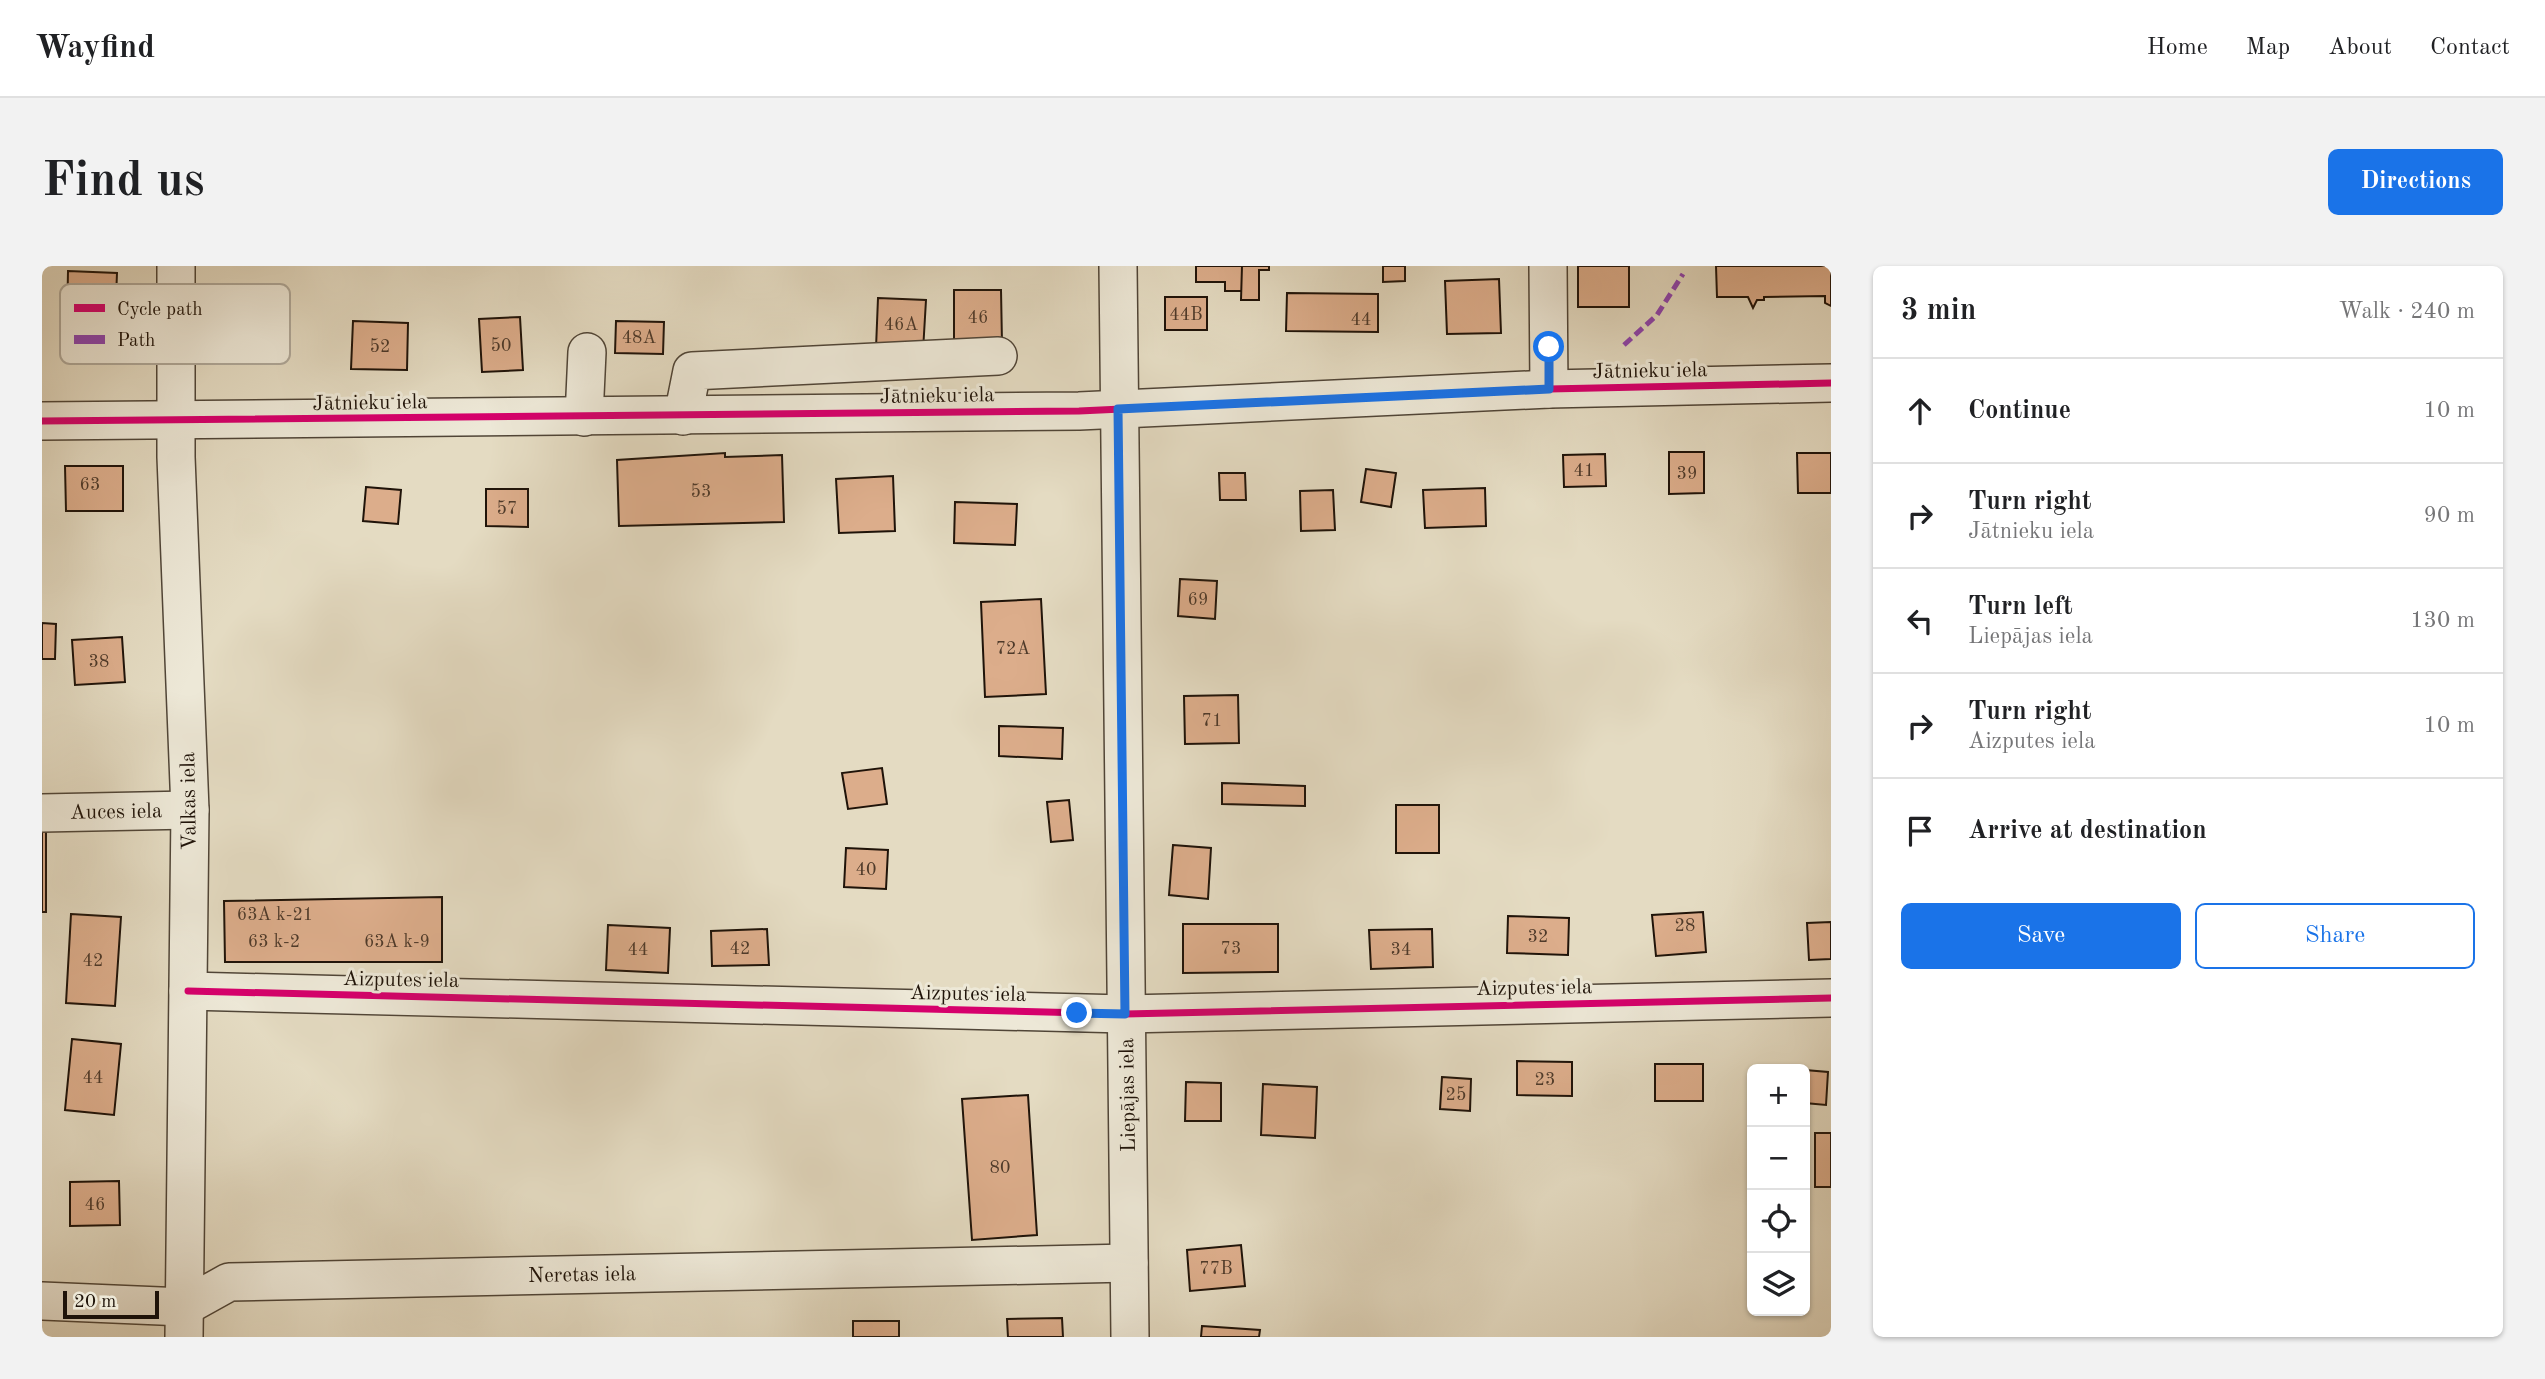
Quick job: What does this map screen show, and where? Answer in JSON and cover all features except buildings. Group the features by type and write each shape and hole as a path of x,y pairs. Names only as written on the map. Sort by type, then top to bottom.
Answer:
{"street":[{"name":"Valkas iela","path":"176,266 176,284"},
{"name":"Liepājas iela","path":"1118,266 1130,1337"},
{"path":"1548,266 1549,389"},
{"path":"584,417 587,352"},
{"path":"683,416 692,371 998,356"},
{"name":"Valkas iela","path":"176,364 190,810 184,1322"},
{"name":"Jātnieku iela","path":"42,421 683,416 1118,409 1549,389 1831,383"},
{"name":"Auces iela","path":"42,813 190,810"},
{"name":"Aizputes iela","path":"188,991 1125,1014 1831,998"},
{"name":"Neretas iela","path":"184,1322 229,1282 1129,1263"},
{"path":"42,1301 184,1322"}],"marked path":[{"path":"1624,345 1657,315 1683,274"}],"cycle path":[{"path":"42,421 1079,411 1549,389 1831,383"},
{"path":"188,991 1125,1014 1831,998"}],"route":[{"path":"1077,1013 1125,1014 1118,409 1549,389 1549,347"}]}
